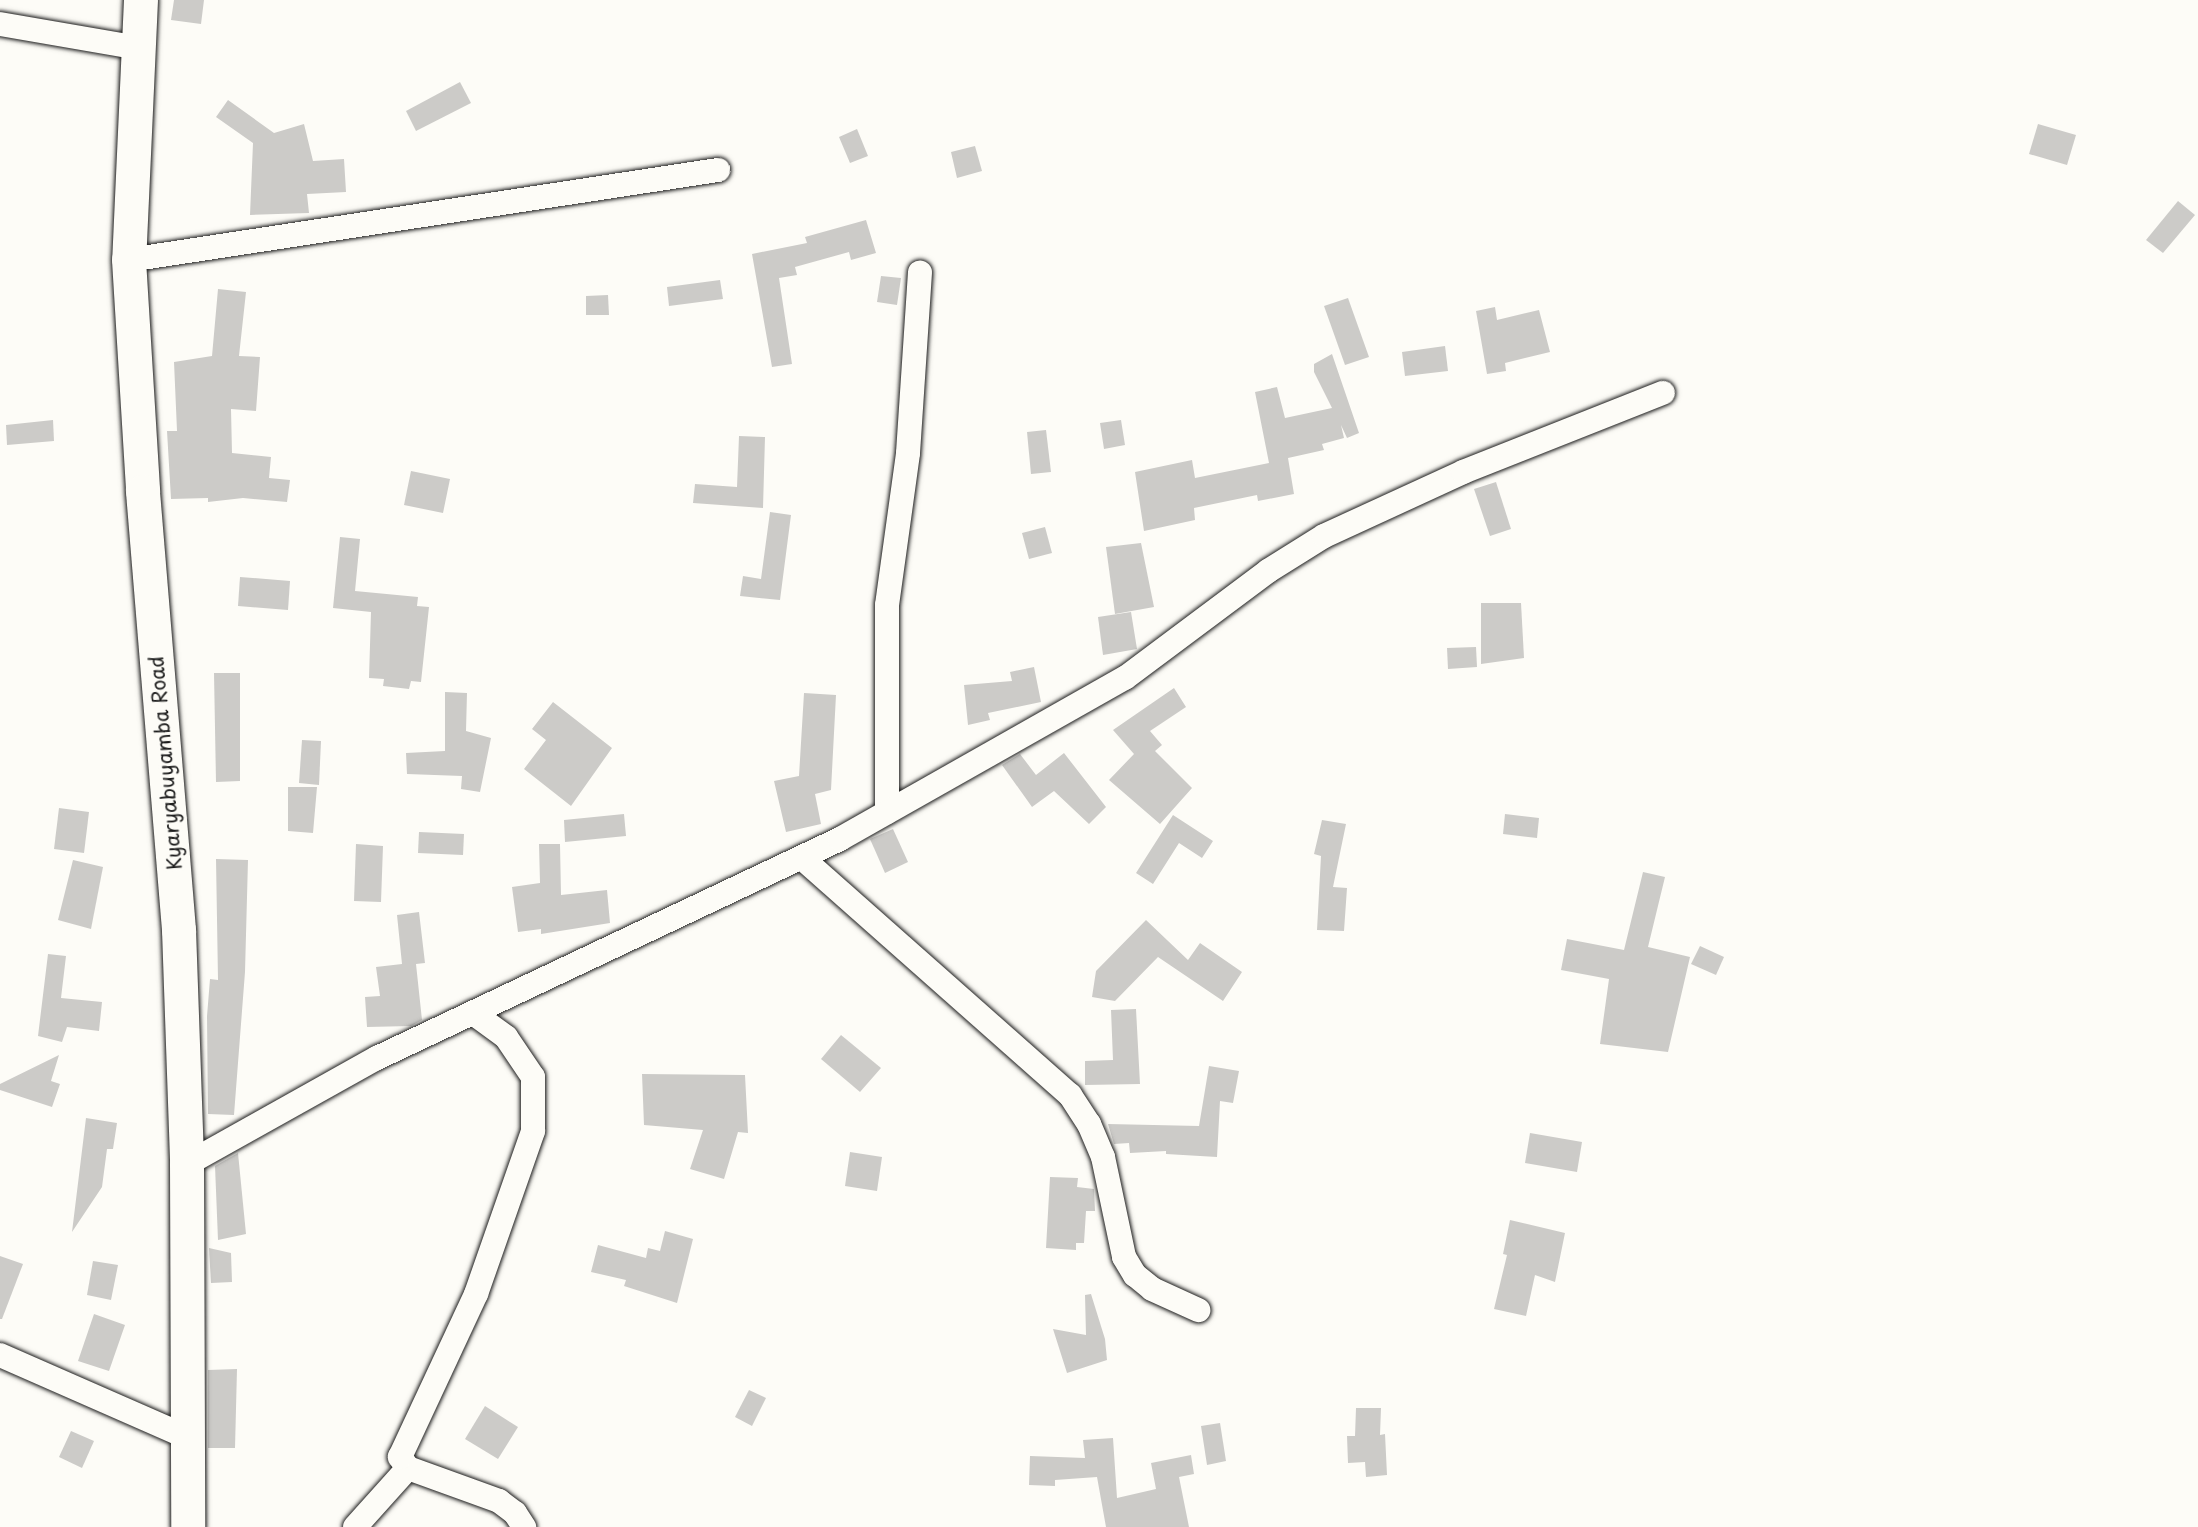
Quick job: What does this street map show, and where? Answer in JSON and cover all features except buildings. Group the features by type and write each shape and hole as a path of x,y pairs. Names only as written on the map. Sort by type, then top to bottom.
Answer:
{"street":[{"name":"Kyaryabuyamba Road","path":"141,0 129,260 143,492 179,930 187,1164 188,1527"},
{"path":"0,24 139,48"},
{"path":"129,260 718,170"},
{"path":"887,812 887,605 908,453 920,272"},
{"path":"187,1164 377,1058 802,858 887,812 1125,678 1268,571 1324,536 1463,472 1663,393"},
{"path":"802,858 1070,1095 1089,1124 1103,1157 1124,1257 1135,1275 1152,1289 1198,1310"},
{"path":"473,1013 506,1037 533,1077 533,1131 476,1294 400,1457 408,1468 499,1501 515,1513 524,1527"},
{"path":"0,1355 187,1437"},
{"path":"355,1527 408,1468"}]}
